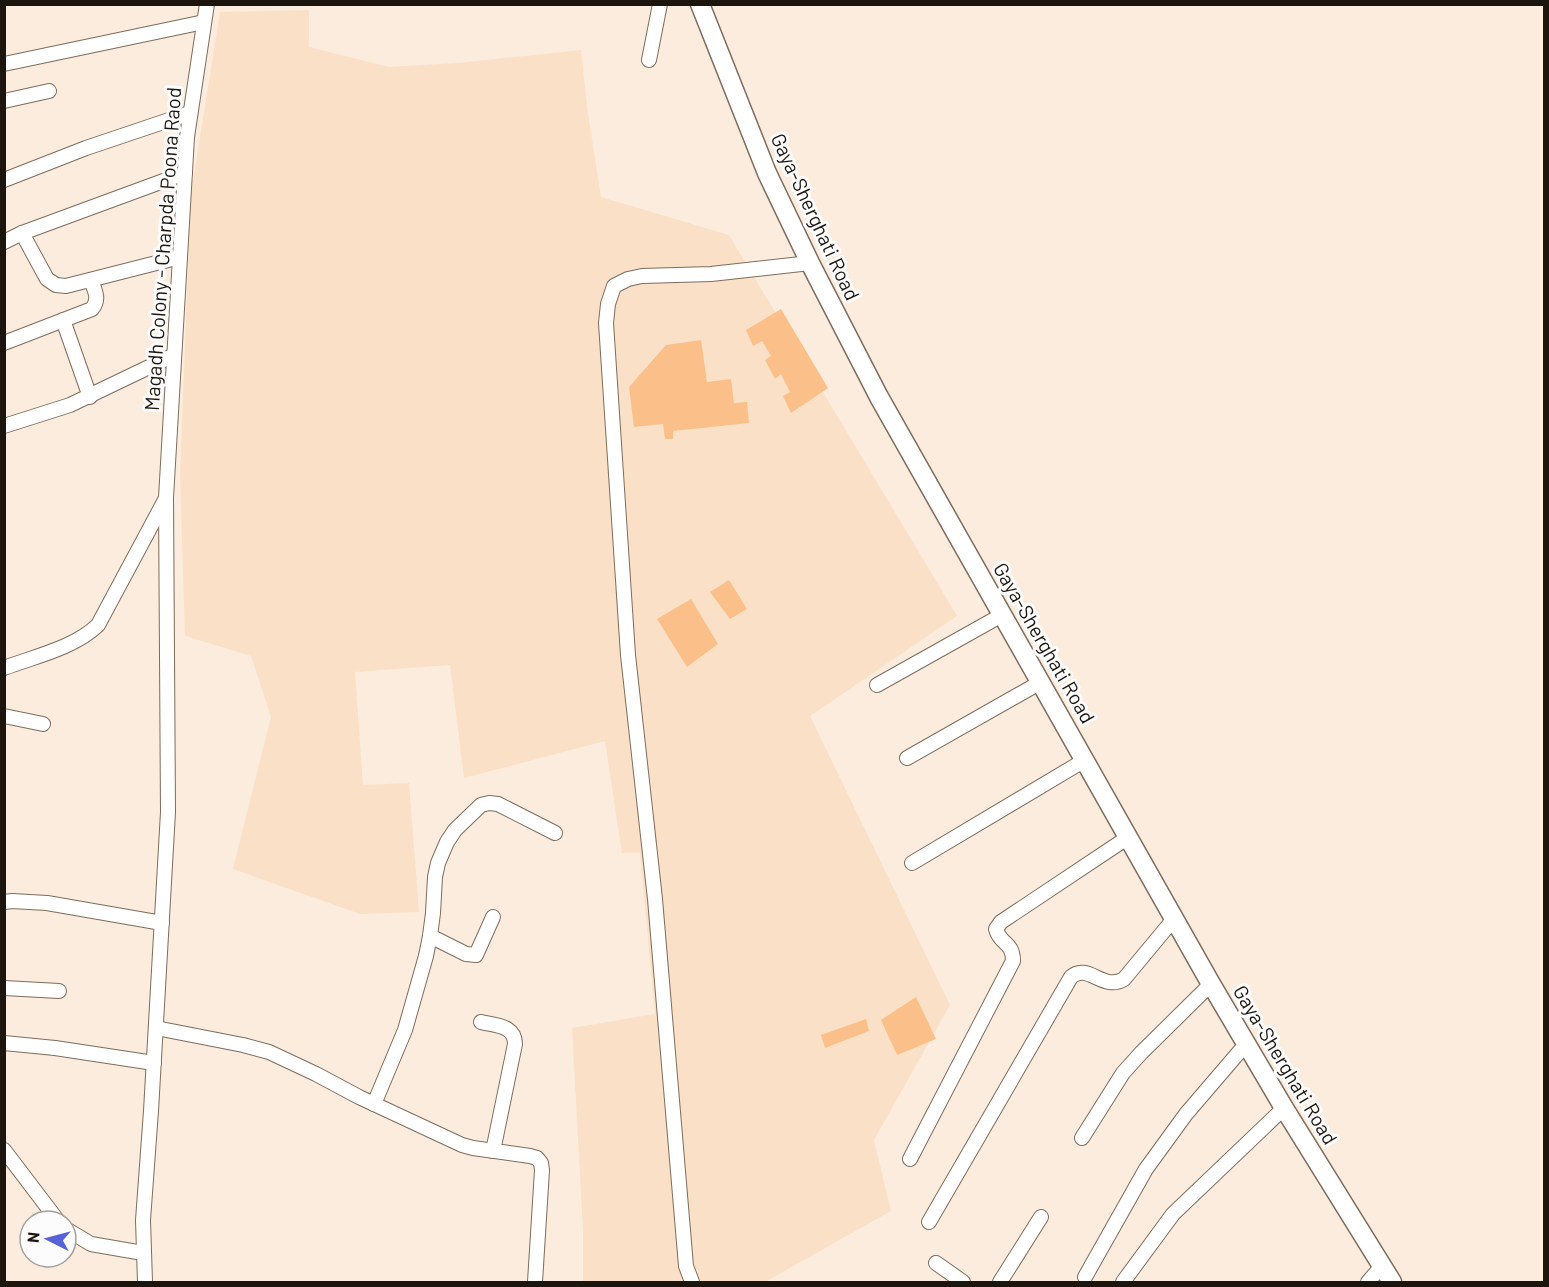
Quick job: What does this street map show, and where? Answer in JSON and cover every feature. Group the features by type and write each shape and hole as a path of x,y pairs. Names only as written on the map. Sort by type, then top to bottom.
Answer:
{"main road":[{"name":"Gaya-Sherghati Road","path":"700,4 767,173 879,397 1210,984 1392,1282"}],"street":[{"name":"Magadh Colony - Charpda Poona Raod","path":"145,1282 143,1220 168,812 166,498 185,173 190,113 207,4"},
{"path":"649,60 660,4"},
{"path":"4,64 204,22"},
{"path":"4,101 49,91"},
{"path":"4,180 86,148 190,113"},
{"path":"4,242 22,233 185,173"},
{"path":"22,233 47,279 56,285 66,286 180,257"},
{"path":"692,1282 686,1266 655,899 628,655 606,323 608,304 614,286 627,279 642,276 711,274 810,263"},
{"path":"4,343 92,309 97,298 92,280"},
{"path":"63,320 90,397"},
{"path":"4,426 90,397 174,355"},
{"path":"4,668 77,641 98,625 166,498"},
{"path":"877,685 1002,615"},
{"path":"907,758 1041,682"},
{"path":"4,716 43,724"},
{"path":"912,863 1085,760"},
{"path":"374,1104 405,1030 430,936 438,863 455,830 481,805 489,803 498,804 555,833"},
{"path":"910,1159 1013,961 1013,952 1008,944 998,936 996,929 1000,922 1127,838"},
{"path":"4,902 47,903 162,923"},
{"path":"430,936 466,954 476,955 494,916"},
{"path":"929,1222 1071,977 1081,972 1107,982 1118,983 1124,979 1173,920"},
{"path":"1082,1138 1123,1073 1210,984"},
{"path":"4,988 59,991"},
{"path":"481,1022 505,1028 512,1031 515,1036 493,1151"},
{"path":"156,1028 269,1052 462,1145 537,1158 542,1170 536,1282"},
{"path":"4,1043 154,1063"},
{"path":"1085,1278 1146,1169 1186,1114 1246,1044"},
{"path":"1122,1282 1173,1214 1284,1108"},
{"path":"4,1150 49,1209"},
{"path":"1000,1282 1041,1217"},
{"path":"78,1236 91,1244 143,1253"},
{"path":"936,1263 963,1282"},
{"path":"1368,1282 1382,1266"}],"shaded area":[{"path":"309,10 309,47 389,67 457,63 581,50 601,197 729,235 957,616 810,716 950,1005 874,1140 891,1211 765,1282 583,1282 583,1229 572,1028 655,1014 640,853 622,853 605,741 464,778 450,665 355,672 363,785 409,783 419,912 360,914 233,869 271,717 251,656 185,636 180,476 191,194 220,12"}],"building":[{"path":"781,309 828,388 791,413 783,396 790,392 781,374 775,379 765,360 771,356 762,341 753,346 746,330"},
{"path":"701,340 707,382 731,379 734,403 747,402 749,423 673,431 673,439 665,439 663,424 634,427 629,387 666,345"},
{"path":"729,580 747,609 730,619 710,592"},
{"path":"691,599 718,644 687,667 657,619"},
{"path":"916,997 936,1039 897,1055 881,1020"},
{"path":"866,1019 869,1031 825,1048 821,1035"}]}
